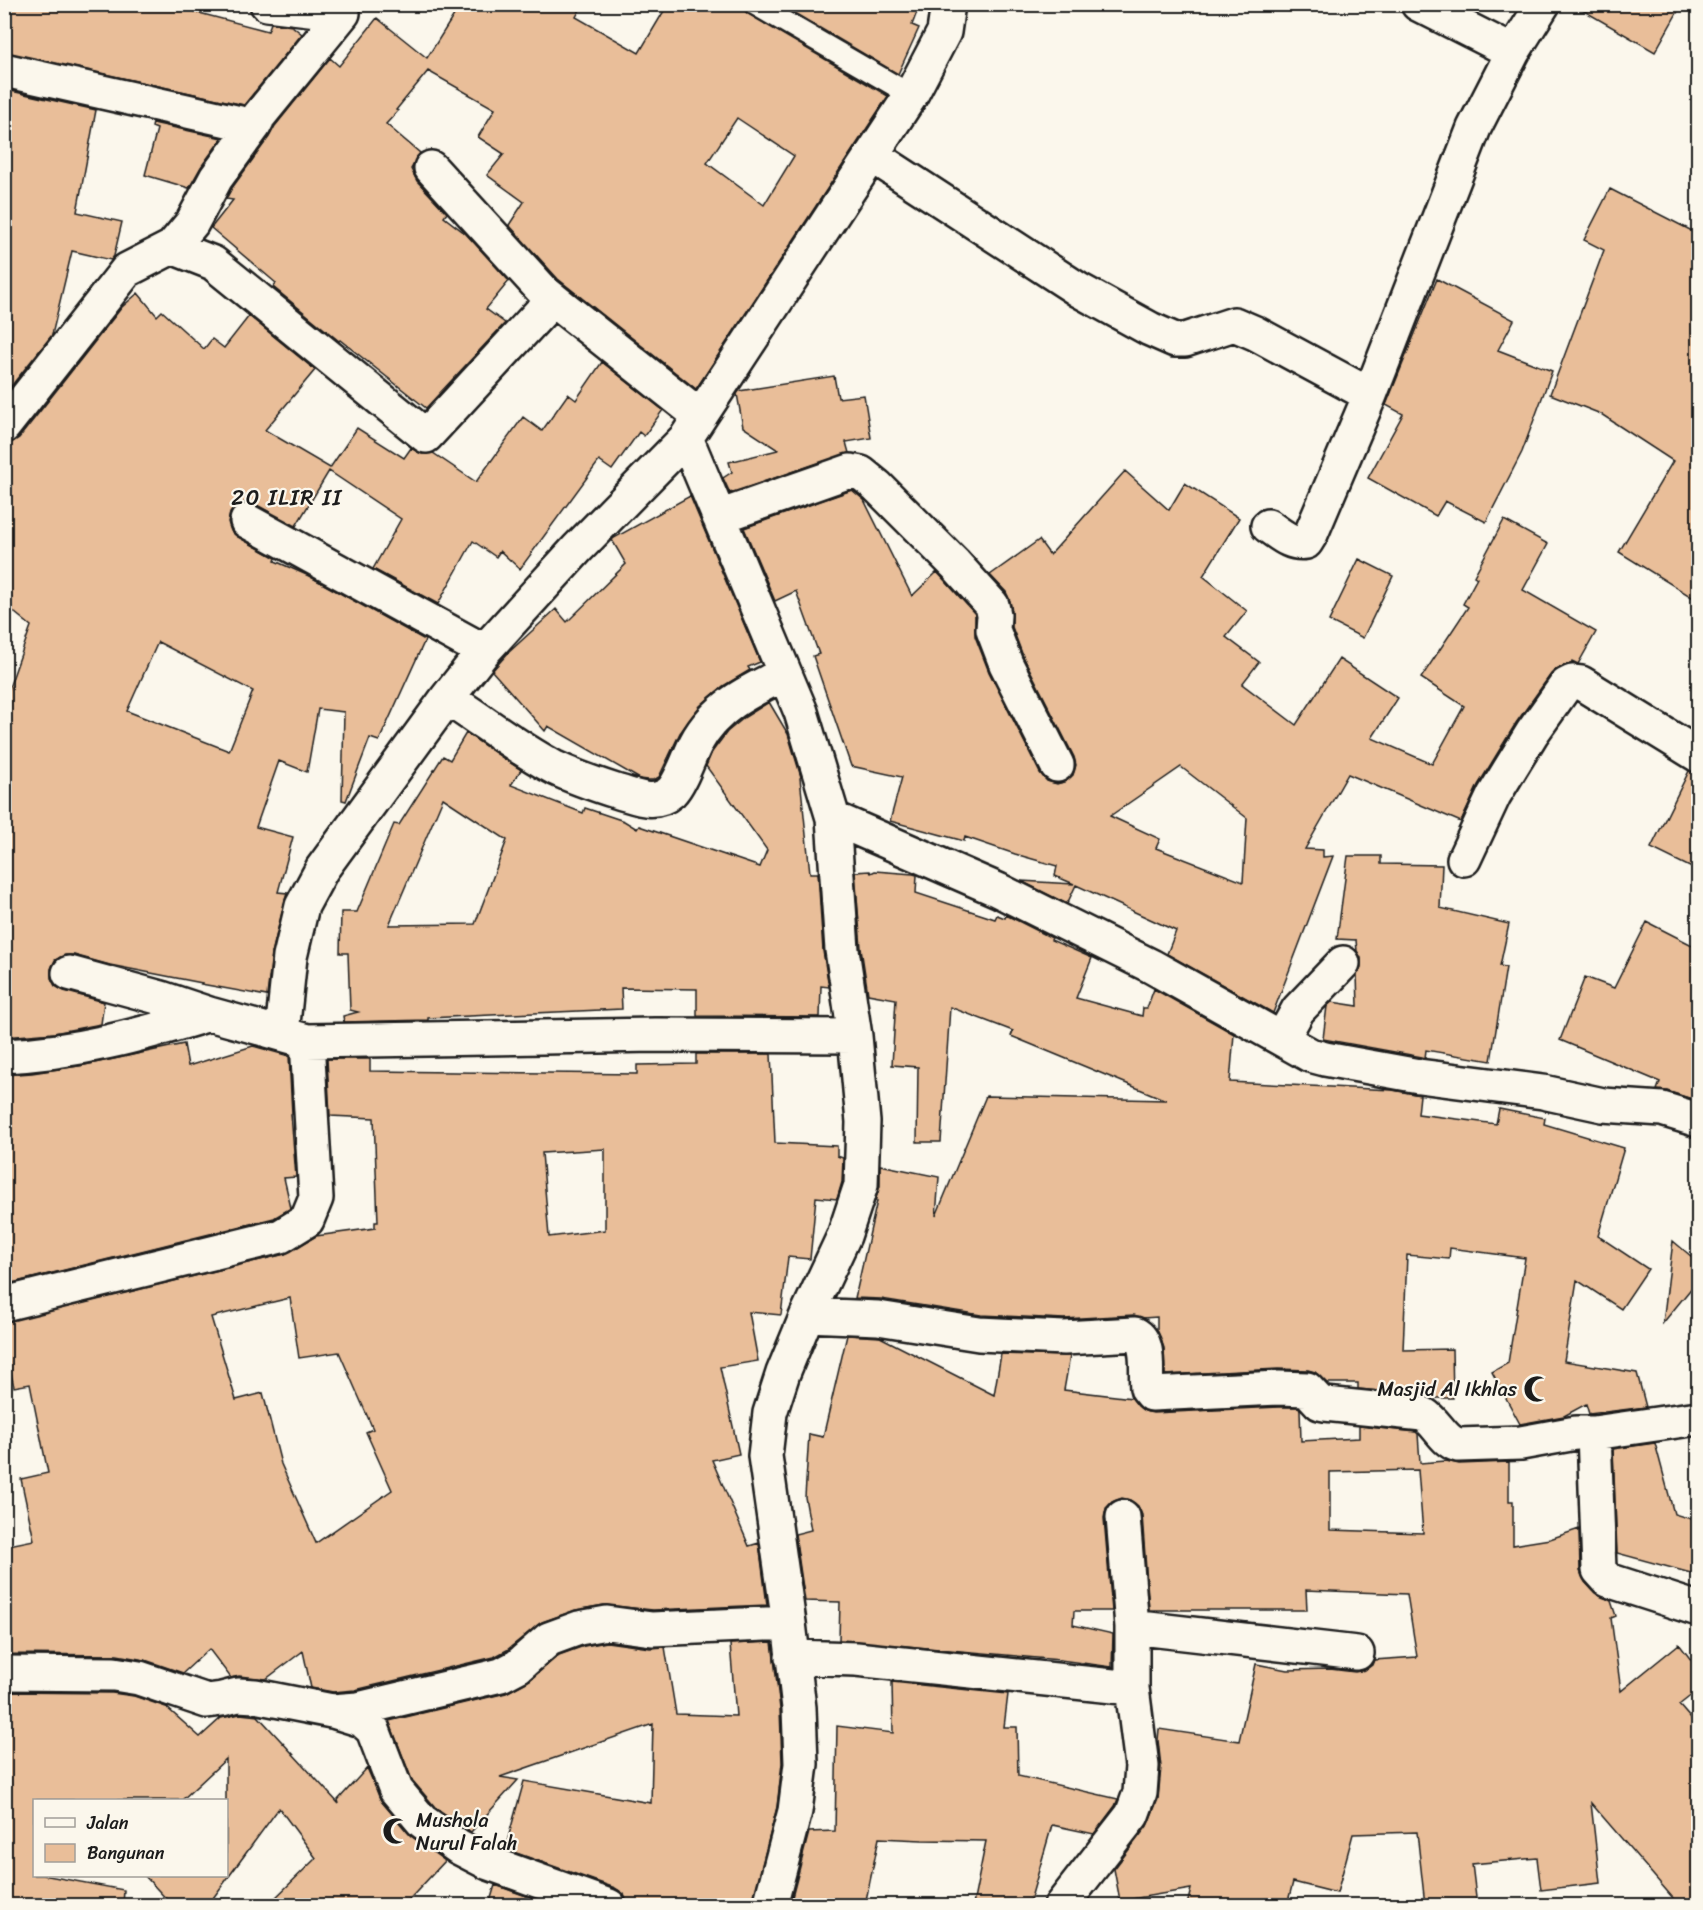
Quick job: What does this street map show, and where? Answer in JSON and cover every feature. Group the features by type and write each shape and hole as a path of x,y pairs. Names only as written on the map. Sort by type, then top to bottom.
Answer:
{"street":[{"path":"267,4 351,9"},
{"path":"4,1304 282,1236 307,1220 316,1198 295,1037 290,957 302,906 322,869 484,651 693,427 911,95 944,32 948,4"},
{"path":"1418,4 1516,48"},
{"path":"1268,526 1291,541 1299,543 1306,542 1311,534 1370,395 1474,128 1516,48 1543,4"},
{"path":"4,426 127,270 172,247 192,223 216,178 259,116 351,9"},
{"path":"5,72 254,126"},
{"path":"873,156 1079,290 1150,329 1175,340 1185,340 1234,324 1370,395"},
{"path":"431,168 545,293 693,427 719,517 801,712 833,818 842,950 855,1036 863,1122 861,1185 844,1236 807,1315 783,1373 770,1413 765,1456 799,1708 801,1764 795,1811 770,1905"},
{"path":"172,247 213,263 426,436 553,299"},
{"path":"719,517 850,471 861,473 955,564 992,605 993,630 1006,664 1057,765"},
{"path":"247,521 484,651"},
{"path":"447,698 556,768 588,782 649,801 664,798 673,790 709,722 723,709 755,688 784,674"},
{"path":"1464,859 1494,795 1532,733 1566,685 1572,682 1581,683 1698,754"},
{"path":"833,818 998,890 1151,966 1310,1054 1325,1059 1419,1076 1543,1092 1602,1105 1662,1109 1698,1120"},
{"path":"1282,1039 1298,1010 1343,963"},
{"path":"69,973 295,1037 855,1036"},
{"path":"4,1056 34,1055 110,1042 209,1014"},
{"path":"807,1315 878,1318 979,1334 1064,1338 1135,1334 1142,1340 1145,1350 1147,1388 1152,1394 1280,1388 1307,1389 1320,1403 1423,1414 1436,1424 1449,1441 1458,1445 1521,1443 1567,1434 1594,1433 1698,1418"},
{"path":"1594,1433 1601,1574 1608,1580 1698,1609"},
{"path":"1061,1905 1132,1815 1140,1793 1142,1766 1132,1688 1132,1627 1123,1517"},
{"path":"332,1711 358,1709 501,1675 518,1666 549,1639 579,1628 607,1623 652,1629 789,1623"},
{"path":"1132,1627 1356,1653"},
{"path":"792,1658 856,1659 1132,1688"},
{"path":"4,1673 114,1674 139,1678 207,1701 222,1700 238,1695 255,1696 332,1711 362,1720 373,1730 396,1790 422,1821 458,1848 489,1863 609,1905"}],"lane":[{"path":"754,4 911,95"}],"building":[{"path":"4,4 165,4 268,31 271,23 292,26 302,34 244,105 4,52"},
{"path":"461,4 583,4 576,17 639,53 668,4 742,4 748,14 888,96 696,389 558,279 509,225 524,202 487,175 504,154 478,137 495,109 428,71 386,124 420,153 411,169 417,181 447,213 444,217 466,234 509,281 486,309 505,323 426,408 273,287 276,283 211,228 233,200 226,199 275,126 330,58 339,66 377,18 427,58","holes":["737,118 794,156 764,205 707,163"]},
{"path":"779,4 920,4 912,25 919,28 898,74"},
{"path":"1572,4 1682,4 1655,52"},
{"path":"11,91 96,110 77,212 122,222 111,260 72,251 52,335 4,395 4,129"},
{"path":"153,123 222,138 189,188 145,175 157,129 152,127"},
{"path":"1610,189 1698,234 1698,601 1619,552 1673,461 1601,414 1550,394 1604,250 1584,240"},
{"path":"1437,279 1514,320 1498,350 1552,371 1522,452 1486,522 1445,501 1436,516 1368,478 1403,414 1386,405"},
{"path":"138,293 157,316 162,311 204,349 212,339 224,348 249,316 315,370 265,430 330,468 357,428 404,458 411,448 422,454 433,453 476,482 523,417 542,431 568,394 576,400 602,362 663,410 644,436 639,432 612,470 599,461 520,569 500,551 496,557 473,541 438,604 373,569 401,519 329,471 296,526 255,504 246,502 237,505 230,513 228,522 231,531 238,537 276,558 275,561 309,576 425,640 379,741 370,738 346,801 342,800 344,712 318,709 307,772 279,761 256,827 293,837 278,892 287,893 272,953 267,996 65,955 55,960 51,969 51,978 55,986 64,991 104,1002 101,1024 54,1033 4,1037 4,702 31,626 4,604 4,444 19,438 122,307","holes":["158,642 253,691 229,751 127,711"]},
{"path":"834,376 838,398 864,395 871,438 846,442 849,453 730,493 723,478 732,472 729,462 778,450 743,427 737,394 739,391"},
{"path":"1125,471 1169,510 1185,483 1239,518 1203,576 1247,611 1226,637 1259,662 1242,684 1296,725 1339,659 1398,698 1372,738 1432,764 1464,706 1421,678 1468,607 1463,604 1477,578 1474,576 1504,520 1548,544 1523,590 1596,632 1578,664 1572,661 1571,664 1558,668 1551,674 1516,723 1478,785 1461,822 1348,774 1305,849 1323,850 1323,857 1333,856 1273,1013 1167,954 1176,931 1076,885 1067,904 1021,881 1074,884 1055,876 1057,866 965,837 964,841 890,821 902,777 851,766 813,656 819,654 796,591 775,601 744,528 852,490 864,500 912,596 937,572 975,614 975,636 989,672 1040,773 1047,781 1057,784 1073,775 1076,765 1074,757 1023,656 1012,627 1012,612 1006,592 990,575 1039,540 1050,555","holes":["1181,767 1247,818 1243,882 1156,848 1160,839 1110,816"]},
{"path":"690,496 760,662 748,667 750,670 723,686 700,706 680,733 659,777 654,780 640,779 548,726 545,731 492,671 556,609 567,622 626,564 612,540 614,538"},
{"path":"1359,559 1393,576 1363,638 1329,621"},
{"path":"769,702 788,734 801,777 810,873 818,873 823,951 829,987 821,986 820,1017 697,1016 697,989 621,988 622,1009 428,1018 428,1020 344,1022 343,1016 358,1012 350,1010 348,953 340,953 341,912 357,912 394,824 399,825 443,756 450,760 466,733 521,770 511,785 583,813 585,808 624,821 637,829 639,826 760,867 767,850 706,766 712,752 727,732","holes":["443,798 507,840 475,924 389,925"]},
{"path":"1689,771 1698,774 1698,871 1651,848"},
{"path":"1348,856 1381,856 1381,864 1442,865 1440,908 1509,924 1500,966 1506,967 1491,1061 1426,1050 1425,1058 1323,1039 1327,1006 1332,1002 1358,1006 1357,974 1361,967 1361,958 1357,951 1356,940 1337,939"},
{"path":"870,871 871,873 875,871 917,875 916,893 995,919 997,915 1005,918 1006,915 1052,938 1051,940 1092,958 1076,998 1142,1016 1143,1008 1147,1008 1154,989 1234,1034 1230,1082 1392,1090 1420,1095 1418,1114 1496,1124 1499,1109 1545,1118 1544,1124 1624,1148 1598,1236 1648,1269 1621,1309 1577,1280 1564,1361 1637,1373 1646,1407 1589,1414 1586,1404 1564,1416 1520,1424 1492,1372 1508,1363 1525,1258 1450,1248 1449,1259 1407,1255 1403,1350 1452,1349 1453,1398 1433,1398 1425,1395 1358,1389 1358,1383 1327,1383 1315,1372 1308,1370 1278,1369 1165,1375 1164,1348 1157,1330 1157,1317 1143,1318 1134,1315 1064,1319 981,1315 881,1299 855,1298 880,1186 880,1165 939,1177 936,1216 986,1096 1166,1100 1011,1036 1013,1031 950,1007 941,1142 917,1142 918,1067 892,1065 896,999 868,994 861,948 855,872"},
{"path":"1647,922 1698,948 1698,1101 1657,1090 1660,1082 1560,1040 1585,977 1614,988"},
{"path":"184,1044 188,1066 253,1046 289,1056 296,1177 284,1178 291,1208 274,1218 4,1285 4,1075 85,1065"},
{"path":"696,1054 771,1054 775,1143 837,1146 837,1156 843,1158 842,1182 837,1199 816,1197 810,1259 788,1257 781,1315 749,1312 758,1361 720,1367 739,1454 712,1460 749,1546 759,1543 767,1605 653,1610 604,1605 576,1610 542,1622 507,1650 494,1657 355,1690 333,1692 311,1688 303,1651 266,1679 239,1676 231,1678 209,1649 183,1673 145,1660 117,1655 4,1654 4,1546 34,1540 21,1479 48,1473 30,1384 14,1387 4,1343 4,1322 285,1254 316,1236 375,1228 375,1222 378,1222 374,1118 330,1116 327,1059 370,1059 370,1071 637,1074 637,1065 696,1064","holes":["605,1149 605,1230 549,1237 542,1153","290,1298 299,1358 339,1352 373,1429 366,1432 392,1490 316,1543 281,1464 263,1393 236,1400 211,1317"]},
{"path":"1673,1241 1698,1262 1698,1280 1663,1323"},
{"path":"847,1335 880,1337 994,1395 1001,1354 1070,1356 1064,1390 1132,1398 1145,1411 1153,1413 1299,1407 1301,1441 1359,1438 1359,1426 1416,1432 1420,1463 1509,1462 1509,1501 1513,1501 1513,1545 1550,1539 1579,1529 1580,1571 1585,1582 1595,1593 1611,1601 1616,1616 1611,1618 1621,1691 1679,1644 1698,1669 1698,1690 1679,1705 1698,1727 1698,1905 1679,1905 1591,1803 1600,1883 1541,1890 1537,1858 1472,1864 1477,1905 1425,1905 1417,1832 1353,1834 1337,1893 1293,1882 1287,1905 1187,1905 1191,1889 1120,1901 1114,1869 1147,1826 1158,1799 1161,1767 1159,1729 1239,1741 1256,1664 1287,1670 1330,1669 1355,1672 1365,1670 1372,1665 1374,1660 1417,1657 1407,1594 1306,1590 1307,1610 1149,1610 1142,1515 1138,1506 1122,1498 1112,1502 1106,1508 1104,1518 1112,1611 1074,1611 1073,1625 1113,1634 1112,1667 1060,1660 839,1640 840,1602 805,1601 795,1534 811,1530 805,1497 809,1434 823,1437","holes":["1418,1470 1423,1533 1330,1530 1330,1472"]},
{"path":"1655,1443 1674,1514 1698,1521 1698,1575 1617,1553 1613,1449"},
{"path":"607,1642 650,1648 665,1647 676,1714 736,1716 730,1644 772,1642 780,1709 782,1763 777,1807 752,1905 627,1905 624,1894 615,1888 505,1849 524,1781 651,1803 653,1724 500,1777 518,1780 471,1832 435,1807 412,1780 389,1721 506,1693 530,1680 559,1655 584,1646"},
{"path":"892,1682 1008,1694 1004,1727 1017,1727 1018,1776 1118,1799 1094,1834 1052,1825 1029,1905 973,1905 986,1841 879,1838 865,1905 790,1905 809,1832 835,1831 837,1726 893,1733"},
{"path":"4,1692 112,1693 134,1696 166,1707 200,1737 221,1718 240,1714 258,1716 339,1804 338,1800 367,1768 382,1802 411,1836 445,1861 404,1905 268,1905 316,1858 279,1808 208,1905 172,1905 146,1877 228,1877 226,1759 183,1799 33,1799 33,1877 54,1877 124,1890 123,1905 4,1905"},
{"path":"495,1885 552,1905 489,1905"}],"place":[{"name":"Masjid Al Ikhlas","path":"1537,1389"},
{"name":"Mushola Nurul Falah","path":"396,1831"}],"district":[{"name":"20 ILIR II","path":"287,497"}]}
